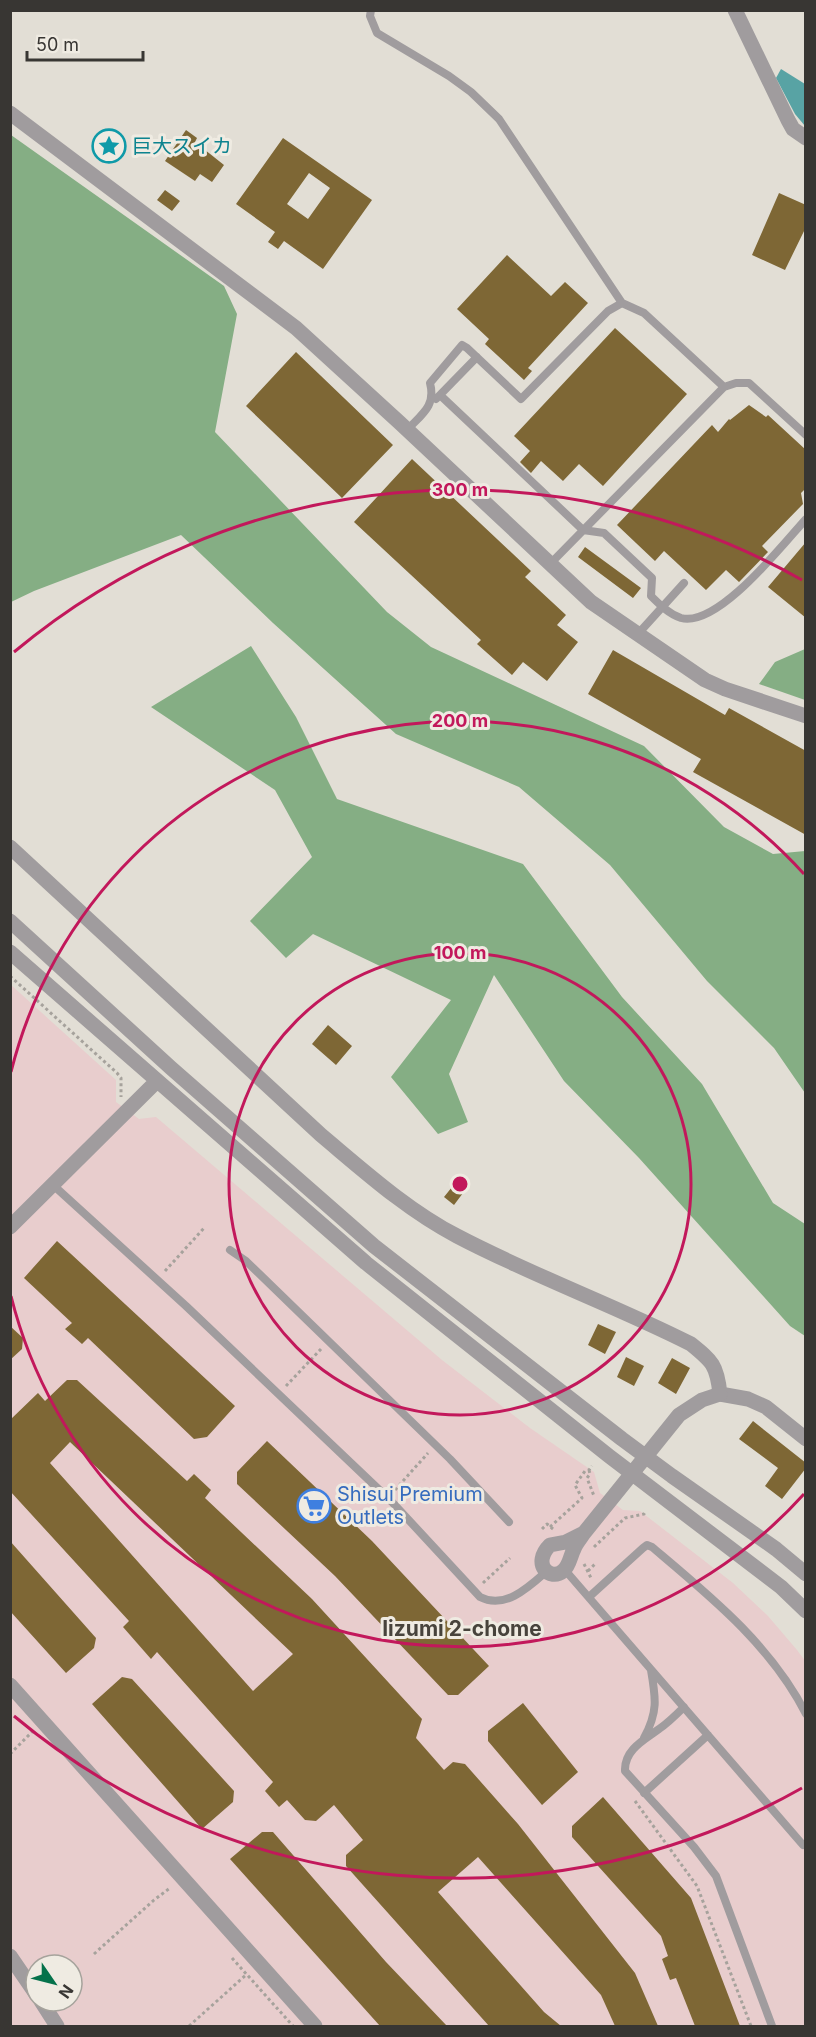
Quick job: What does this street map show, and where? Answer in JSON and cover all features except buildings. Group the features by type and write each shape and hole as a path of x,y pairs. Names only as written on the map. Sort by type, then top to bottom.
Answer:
{"street":[{"path":"735,10 788,120 793,129 806,138"},
{"path":"10,113 296,328 591,602 705,680 806,716"},
{"path":"10,847 279,1096 373,1179 456,1236 691,1344 707,1356 713,1366 719,1382 720,1394"},
{"path":"11,922 374,1246 646,1457 776,1549 806,1574"},
{"path":"10,952 366,1263 781,1587 806,1611"},
{"path":"10,1227 157,1081"},
{"path":"584,1533 566,1542 550,1545 541,1559 541,1565 547,1571 555,1573 565,1570 573,1549 584,1533 679,1415 688,1407 720,1394 748,1400 766,1407 806,1439"},
{"path":"10,1685 315,2026"},
{"path":"10,1956 24,1976"},
{"path":"49,2013 57,2026"}],"lane":[{"path":"371,10 370,16 376,33 449,76 471,92 499,119 622,303 644,313 724,387"},
{"path":"430,405 433,393 430,383 462,345 521,399 608,311 622,303"},
{"path":"407,430 477,357"},
{"path":"550,564 724,387 736,383 749,383 806,435"},
{"path":"440,395 584,530 604,533 652,578 651,596 662,608 683,618 698,617 716,609 740,591 806,519"},
{"path":"637,634 684,584"},
{"path":"52,1185 186,1306 392,1502 480,1597 493,1601 508,1599 528,1588 547,1571"},
{"path":"230,1250 246,1261 436,1445 509,1522"},
{"path":"589,1597 642,1548 646,1545 652,1547 744,1630 782,1673 806,1714"},
{"path":"565,1570 803,1845"},
{"path":"643,1740 656,1707 656,1690 651,1670"},
{"path":"684,1707 628,1755 625,1762 626,1771 694,1847 716,1876 772,2026"},
{"path":"644,1793 708,1735"}],"path":[{"path":"10,976 117,1073 121,1078 121,1098"},
{"path":"165,1271 205,1227"},
{"path":"286,1386 328,1341"},
{"path":"395,1490 436,1445"},
{"path":"592,1466 587,1478 595,1497"},
{"path":"550,1528 582,1498 574,1485 585,1470 589,1470"},
{"path":"593,1548 625,1518 644,1514 646,1511"},
{"path":"542,1529 547,1524 550,1528 561,1531"},
{"path":"585,1555 584,1566 591,1578 586,1582"},
{"path":"588,1572 595,1564"},
{"path":"10,1754 33,1731"},
{"path":"631,1796 697,1886 751,2026"},
{"path":"94,1954 170,1888"},
{"path":"189,2026 246,1975"}],"shaded area":[{"name":"Shisui Premium Outlets","path":"10,984 116,1080 116,1102 139,1119 156,1117 442,1360 530,1428 594,1472 600,1493 623,1510 640,1511 733,1583 768,1616 797,1650 806,1662 805,2026 11,2026"}],"green space":[{"path":"11,135 224,286 237,314 215,432 387,612 431,647 644,746 724,827 773,854 805,851 805,1093 774,1048 707,981 610,865 519,787 396,734 273,623 181,535 34,591 11,602"},
{"path":"251,646 296,717 337,799 523,864 622,997 702,1084 773,1203 805,1224 805,1336 790,1326 639,1158 564,1081 494,975 449,1074 468,1122 438,1134 391,1077 451,1000 313,934 286,958 250,921 312,857 275,790 151,707"},
{"path":"805,649 805,700 759,684 775,662"}],"water":[{"path":"781,69 805,84 805,126 795,114 776,78"}],"place":[{"name":"巨大スイカ","path":"109,146"},
{"name":"Shisui Premium Outlets","path":"314,1506"}],"district":[{"name":"Iizumi 2-chome","path":"462,1628"}]}
